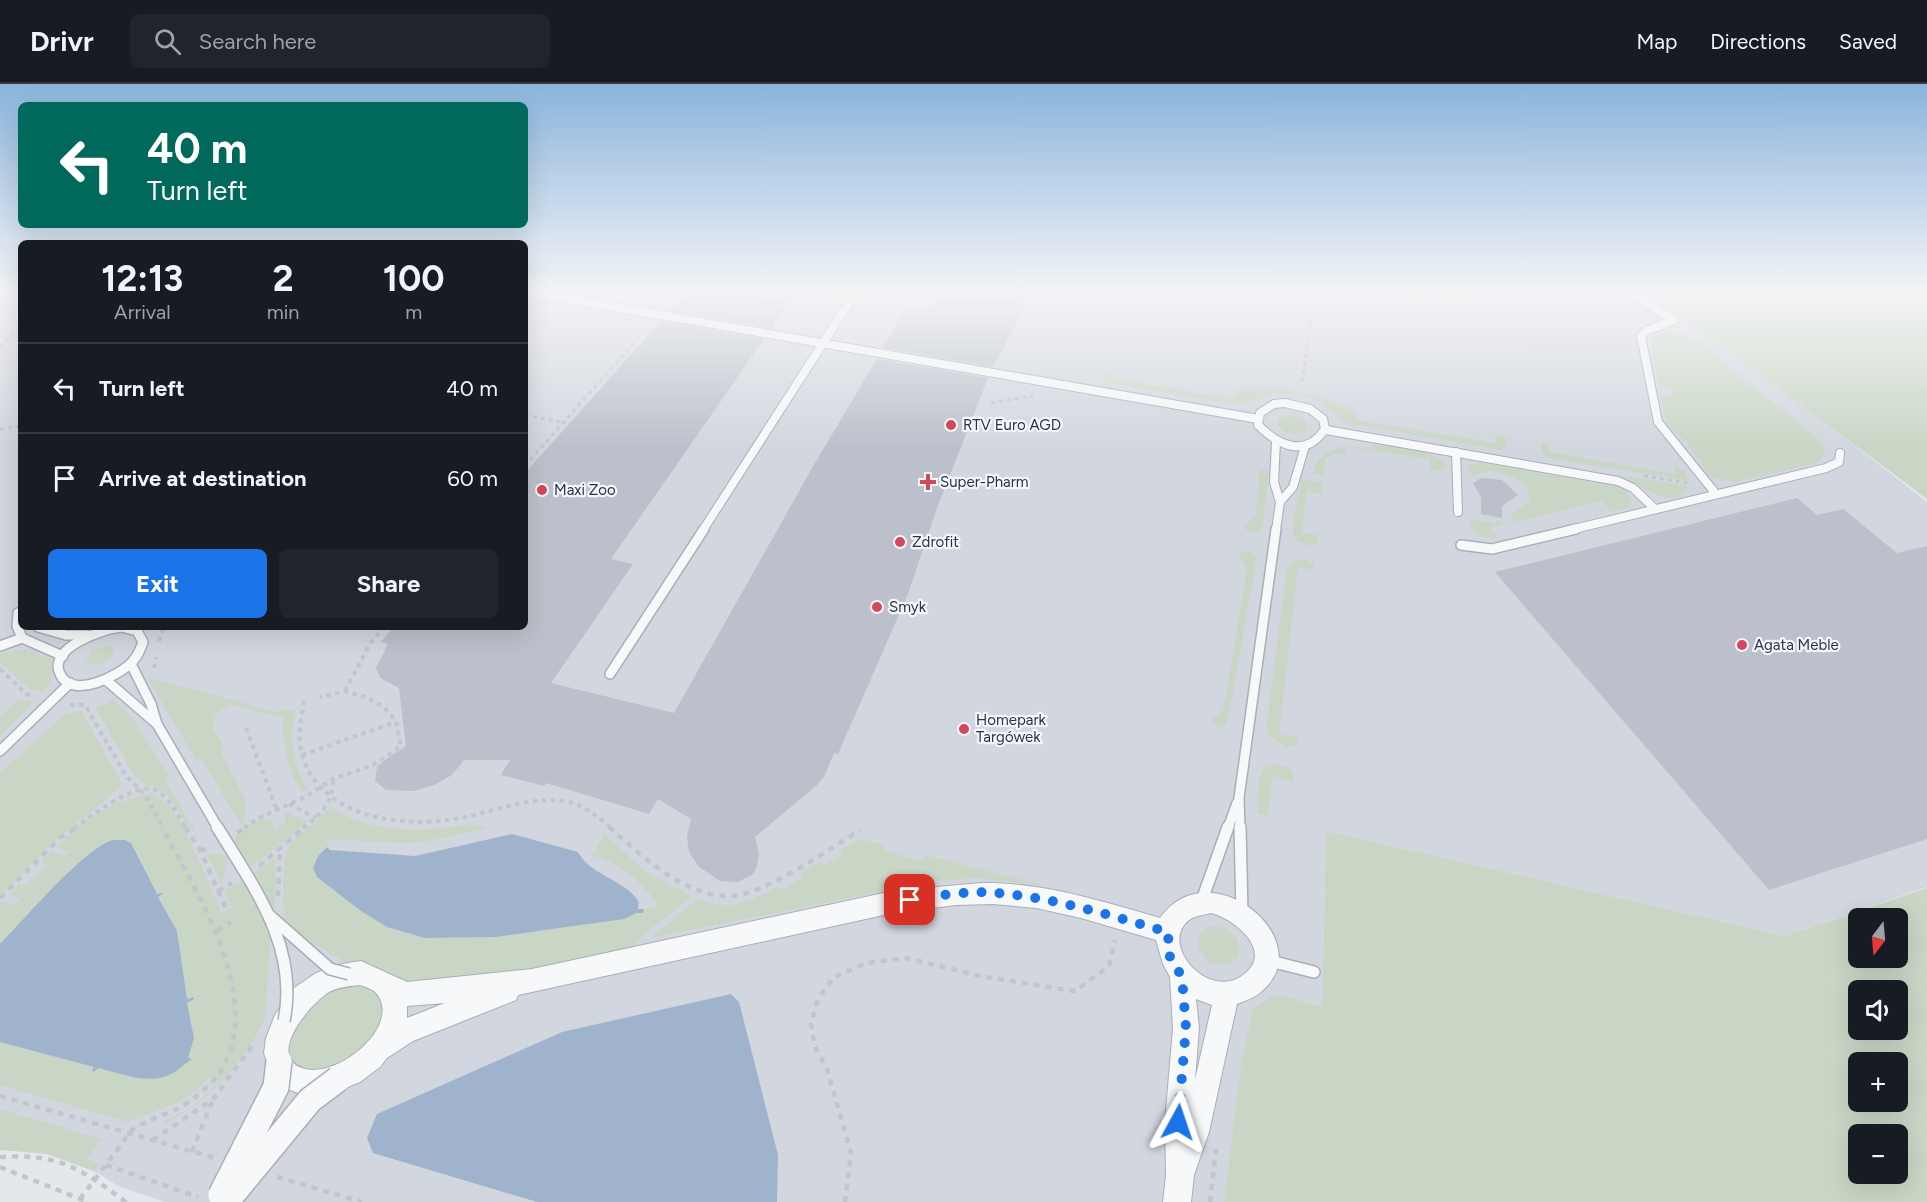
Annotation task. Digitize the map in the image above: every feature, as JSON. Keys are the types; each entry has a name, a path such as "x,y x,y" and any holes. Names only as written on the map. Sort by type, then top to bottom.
{"street":[{"path":"207,1200 276,1087 279,1061 277,1049 284,1021 292,1008 312,989 336,977 349,974 372,976 389,988 407,994 532,981 893,902 944,895 996,893 1053,901 1168,932"},
{"path":"1178,1189 1178,1122 1186,1028 1182,977 1169,955 1168,932 1177,915 1188,907 1201,903 1222,903 1242,913 1254,924 1262,937 1266,960 1262,973 1242,991 1227,994 1203,990 1182,977"},
{"path":"226,1202 310,1100 338,1079 362,1066 404,1032 532,981"},
{"path":"375,1054 386,1040 393,1022 395,1005 389,988"},
{"path":"1178,1189 1196,1132 1227,994"},
{"path":"279,1061 285,1071 295,1079 307,1083 322,1083 338,1079"}],"lane":[{"path":"610,674 823,344"},
{"path":"831,344 1258,419"},
{"path":"1643,344 1658,422 1684,451 1703,480 1716,494"},
{"path":"1274,404 1299,405 1317,413 1326,423 1326,430 1322,438 1305,446 1290,446 1276,442 1262,431 1258,425 1258,419 1264,409 1274,404"},
{"path":"1326,430 1618,481 1633,488 1654,508"},
{"path":"1242,913 1239,798 1280,502 1274,483 1276,442"},
{"path":"1280,502 1293,487 1305,446"},
{"path":"1456,452 1458,512"},
{"path":"1461,545 1492,549 1835,465 1840,459 1840,453"},
{"path":"18,613 18,629"},
{"path":"18,630 22,638 63,656"},
{"path":"48,630 66,635 89,635"},
{"path":"101,630 78,641 63,656 59,673 70,683 86,684 106,680 131,664 141,651 142,642 135,630"},
{"path":"0,646 22,638"},
{"path":"131,664 151,704 157,724 270,915 288,976 290,994 284,1021"},
{"path":"106,680 157,724"},
{"path":"0,751 70,683"},
{"path":"1201,903 1239,798"},
{"path":"270,915 320,962 330,969 349,974"},
{"path":"1266,960 1314,972"}],"path":[{"path":"528,463 633,344"},
{"path":"1302,381 1307,344"},
{"path":"991,403 1043,394"},
{"path":"528,416 565,423"},
{"path":"0,429 18,426"},
{"path":"345,691 371,642 382,630"},
{"path":"0,669 26,694 36,696"},
{"path":"231,839 243,827 320,788 333,779 373,765 401,746 396,722 384,707 365,697 345,691 320,697"},
{"path":"304,701 300,736 302,755 308,770 320,788 358,812 410,821 448,820 540,800 566,801 590,812 647,860 681,880 707,892 732,896 757,889 860,830"},
{"path":"70,705 85,705 126,776 145,795 217,930 236,1009 232,1048 221,1071 202,1092 180,1108 143,1122 129,1133 108,1166 80,1198"},
{"path":"302,755 396,722"},
{"path":"246,728 277,810"},
{"path":"254,869 280,850 289,839 316,818 332,797 333,779"},
{"path":"0,898 60,838 98,810 139,789 152,789 162,795 200,850 228,912"},
{"path":"290,804 316,818"},
{"path":"200,850 216,849"},
{"path":"278,905 280,850"},
{"path":"217,930 231,922"},
{"path":"845,1202 851,1153 827,1069 815,1047 811,1024 818,999 834,977 867,963 906,958 980,976 1075,991 1109,966 1116,937"},
{"path":"192,1152 213,1099 259,1038"},
{"path":"0,1096 226,1162"},
{"path":"153,1140 213,1099"},
{"path":"0,1157 44,1158 86,1172 126,1202"},
{"path":"108,1166 207,1200"},
{"path":"0,1167 87,1202"},
{"path":"272,1175 362,1202"}],"shaded area":[{"name":"Homepark Targówek","path":"0,344 18,344 18,630 528,630 528,344 1721,344 1753,366 1927,502 1927,887 1866,908 1848,908 1848,914 1785,936 1326,831 1322,1008 1266,1202 165,1202 118,1186 96,1172 83,1158 0,1143"}],"green space":[{"path":"1651,344 1700,344 1815,436 1825,451 1822,459 1816,463 1736,482 1715,478 1709,474 1687,443 1667,424 1661,395 1673,396 1671,388 1659,386"},
{"path":"1720,344 1927,344 1927,499"},
{"path":"1107,371 1114,371 1112,378 1234,399 1237,390 1295,390 1294,394 1273,393 1247,403 1232,404 1109,383 1104,378"},
{"path":"1307,393 1356,411 1355,420 1495,443 1496,434 1505,437 1507,447 1501,450 1352,424 1306,396"},
{"path":"1292,415 1307,422 1307,430 1292,434 1278,426 1278,419"},
{"path":"1373,444 1415,450 1436,457 1447,467 1439,471 1430,470 1430,460 1350,447 1372,449"},
{"path":"1541,444 1549,445 1549,452 1675,474 1674,464 1684,470 1690,481 1548,458 1542,453"},
{"path":"1347,447 1346,455 1336,454 1326,458 1323,475 1313,473 1318,460 1338,448"},
{"path":"1482,463 1618,487 1628,493 1632,504 1628,508 1612,511 1602,501 1513,522 1512,512 1530,503 1528,488 1502,473 1488,472 1473,476 1467,468 1471,464"},
{"path":"1260,470 1269,471 1262,530 1252,534 1244,528 1244,525 1256,515"},
{"path":"1619,475 1688,486 1682,494 1674,498 1665,497"},
{"path":"1302,479 1322,483 1322,494 1306,492 1302,532 1317,535 1317,543 1311,546 1297,541 1292,531"},
{"path":"1471,519 1496,524 1496,521 1508,523 1490,528 1498,538 1489,538 1474,532 1469,525"},
{"path":"1241,551 1251,552 1256,556 1254,574 1227,723 1226,726 1220,728 1211,723 1212,718 1221,713 1224,707 1247,569 1239,558"},
{"path":"1304,559 1313,564 1315,570 1298,567 1279,734 1299,738 1297,744 1286,747 1269,736 1266,728 1287,569 1294,561"},
{"path":"107,645 113,646 115,650 107,660 99,664 86,661 91,651"},
{"path":"26,649 51,659 52,676 44,691 30,690 0,662 0,653"},
{"path":"147,677 277,712 295,709 292,730 293,750 298,770 309,789 302,792 289,766 283,718 231,705 227,707 216,716 212,727 224,747 221,752 245,800 245,821 241,825 201,758 196,760"},
{"path":"113,698 131,716 169,775 164,778 203,846 167,795 155,787 145,785 133,774 95,707 102,706"},
{"path":"20,699 33,702 0,737 0,717"},
{"path":"81,710 122,784 58,838 0,895 0,773 65,714"},
{"path":"1276,764 1291,769 1294,777 1292,781 1272,776 1268,816 1257,813 1259,779 1263,769"},
{"path":"151,792 163,800 184,829 222,913 232,908 224,891 242,881 271,930 265,1017 262,1026 232,1070 208,1095 195,1106 164,1124 165,1121 194,1106 219,1081 210,1077 179,1102 128,1122 0,1085 0,1042 151,1080 180,1068 191,1059 188,1058 194,1038 187,1003 194,997 187,1000 177,931 158,896 164,893 157,895 131,843 113,840 93,849 0,944 0,903 2,901 15,906 21,899 9,894 19,884 25,886 47,865 41,862 52,851 65,856 69,852 56,847 83,823 114,805"},
{"path":"330,807 366,824 393,829 421,830 468,825 489,828 422,842 327,839 327,847 323,849 361,911 387,927 425,938 496,937 624,919 636,913 643,913 644,909 657,906 646,890 620,867 610,861 592,856 605,834 642,869 692,897 643,935 621,959 597,968 425,983 394,980 403,1017 308,1093 273,1028 351,966 284,925 284,868 288,848 292,842"},
{"path":"283,813 289,813 308,822 247,870 232,843 239,834 260,820 271,820 275,829 286,823"},
{"path":"1326,831 1785,936 1848,915 1848,968 1908,968 1908,908 1868,908 1927,888 1927,1202 1224,1202 1241,1065 1253,1009 1276,994 1322,1007"},
{"path":"861,839 886,845 884,851 922,861 925,855 1046,886 977,878 928,882 650,938 698,899 731,905 749,901 778,886 782,890 803,878 800,873 820,862 823,866 844,854 841,849"},
{"path":"207,854 223,854 228,857 222,886"},
{"path":"276,858 275,911 251,875"},
{"path":"1214,926 1225,929 1237,939 1238,956 1229,965 1210,963 1201,953 1199,937 1202,932"},
{"path":"0,1109 101,1139 86,1159 101,1165 96,1172 47,1154 0,1150"}],"water":[{"path":"512,834 578,852 591,867 633,894 639,902 638,909 644,909 643,913 636,913 624,919 496,937 425,938 387,927 361,911 317,877 313,868 318,856 327,847 330,850 415,856"},
{"path":"113,840 125,840 131,843 157,894 164,893 158,897 177,931 187,999 194,997 187,1003 194,1038 188,1058 192,1059 161,1078 134,1077 98,1068 94,1072 92,1071 94,1067 0,1042 0,944 71,870 101,846"},
{"path":"731,994 739,1002 778,1155 777,1202 537,1202 373,1153 367,1138 377,1114 562,1032"}],"building":[{"path":"640,344 760,344 611,559 633,564 551,683 674,713 815,463 877,359 988,378 937,508 908,594 838,754 834,753 824,777 816,786 755,837 759,853 757,866 753,874 738,882 720,881 699,867 689,852 687,837 691,819 658,799 649,814 546,783 544,786 501,775 510,760 464,760 452,775 434,785 414,791 386,790 375,781 377,767 406,746 399,688 380,678 376,668 388,644 381,642 391,630 528,630 528,470"},
{"path":"885,344 1005,344 993,367 883,348"},
{"path":"1482,478 1502,480 1518,495 1502,506 1502,518 1481,514 1481,497 1473,483"},
{"name":"Agata Meble","path":"1797,498 1817,515 1843,509 1897,553 1927,546 1927,839 1769,890 1495,572"}],"place":[{"name":"RTV Euro AGD","path":"951,425"},
{"name":"Super-Pharm","path":"928,482"},
{"name":"Maxi Zoo","path":"542,490"},
{"name":"Zdrofit","path":"900,542"},
{"name":"Smyk","path":"877,607"},
{"name":"Agata Meble","path":"1742,645"},
{"name":"Homepark Targówek","path":"964,729"}],"route":[{"path":"910,900 944,895 996,893 1053,901 1168,932 1169,955 1182,977 1186,1028 1178,1122"}]}
